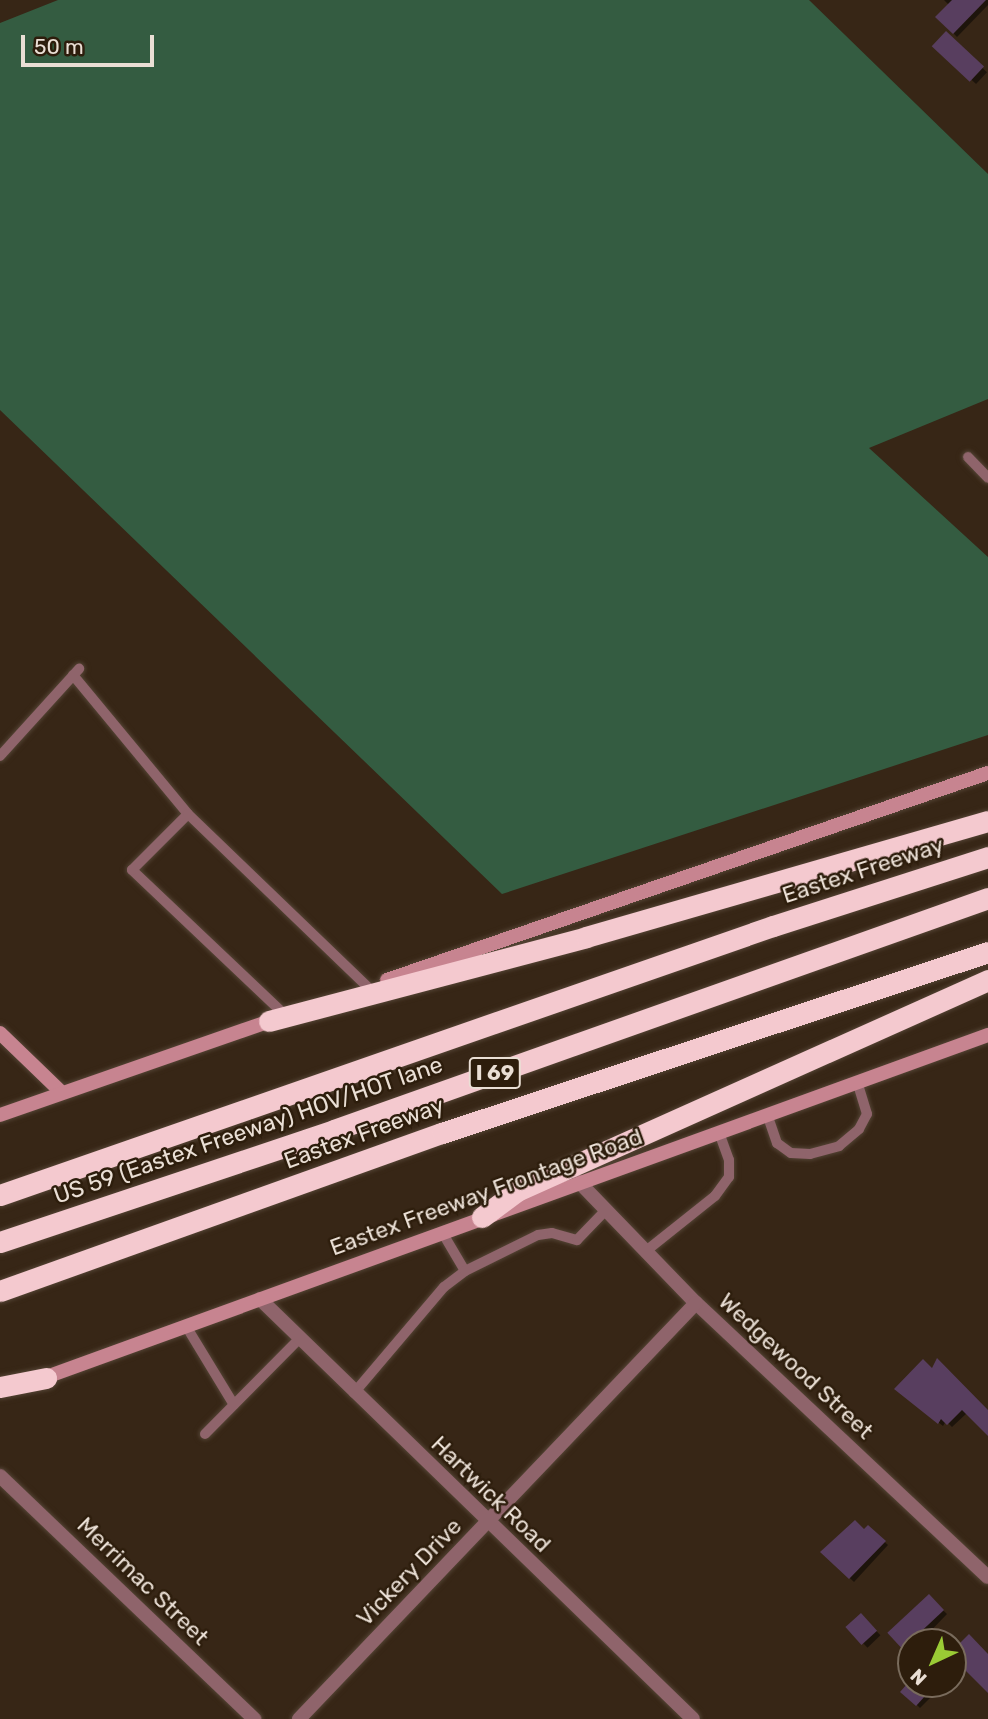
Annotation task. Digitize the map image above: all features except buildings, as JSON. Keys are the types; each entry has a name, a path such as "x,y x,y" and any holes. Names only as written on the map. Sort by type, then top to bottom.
{"highway":[{"path":"277,1018 586,937 988,821"},
{"name":"Eastex Freeway","path":"0,1195 773,926 988,857"},
{"name":"US 59 (Eastex Freeway) HOV/HOT lane","path":"0,1242 347,1125 988,898"},
{"name":"Eastex Freeway","path":"0,1291 442,1133 988,952"},
{"path":"482,1217 517,1191 988,980"},
{"path":"0,1389 46,1378"}],"main road":[{"path":"0,1115 988,773"},
{"path":"0,1033 61,1093"},
{"name":"Eastex Freeway Frontage Road","path":"46,1378 482,1217 988,1035"}],"street":[{"name":"Wedgewood Street","path":"579,1182 696,1303 988,1577"},
{"name":"Hartwick Road","path":"260,1299 488,1524 693,1719"},
{"name":"Vickery Drive","path":"299,1719 488,1524 696,1303"},
{"name":"Merrimac Street","path":"0,1476 254,1719"}],"lane":[{"path":"968,457 988,478"},
{"path":"0,756 76,672 188,814 368,987"},
{"path":"188,814 132,870 277,1018"},
{"path":"767,1114 777,1143 791,1153 810,1154 839,1146 859,1129 867,1114 857,1082"},
{"path":"646,1251 715,1196 729,1177 729,1160 719,1132"},
{"path":"354,1393 444,1287 465,1271 538,1235 552,1233 577,1240 606,1210"},
{"path":"442,1232 465,1271"},
{"path":"186,1326 234,1405"},
{"path":"205,1434 299,1339"}],"green space":[{"path":"58,0 809,0 988,174 988,399 869,448 988,557 988,735 502,894 0,410 0,23"}]}
